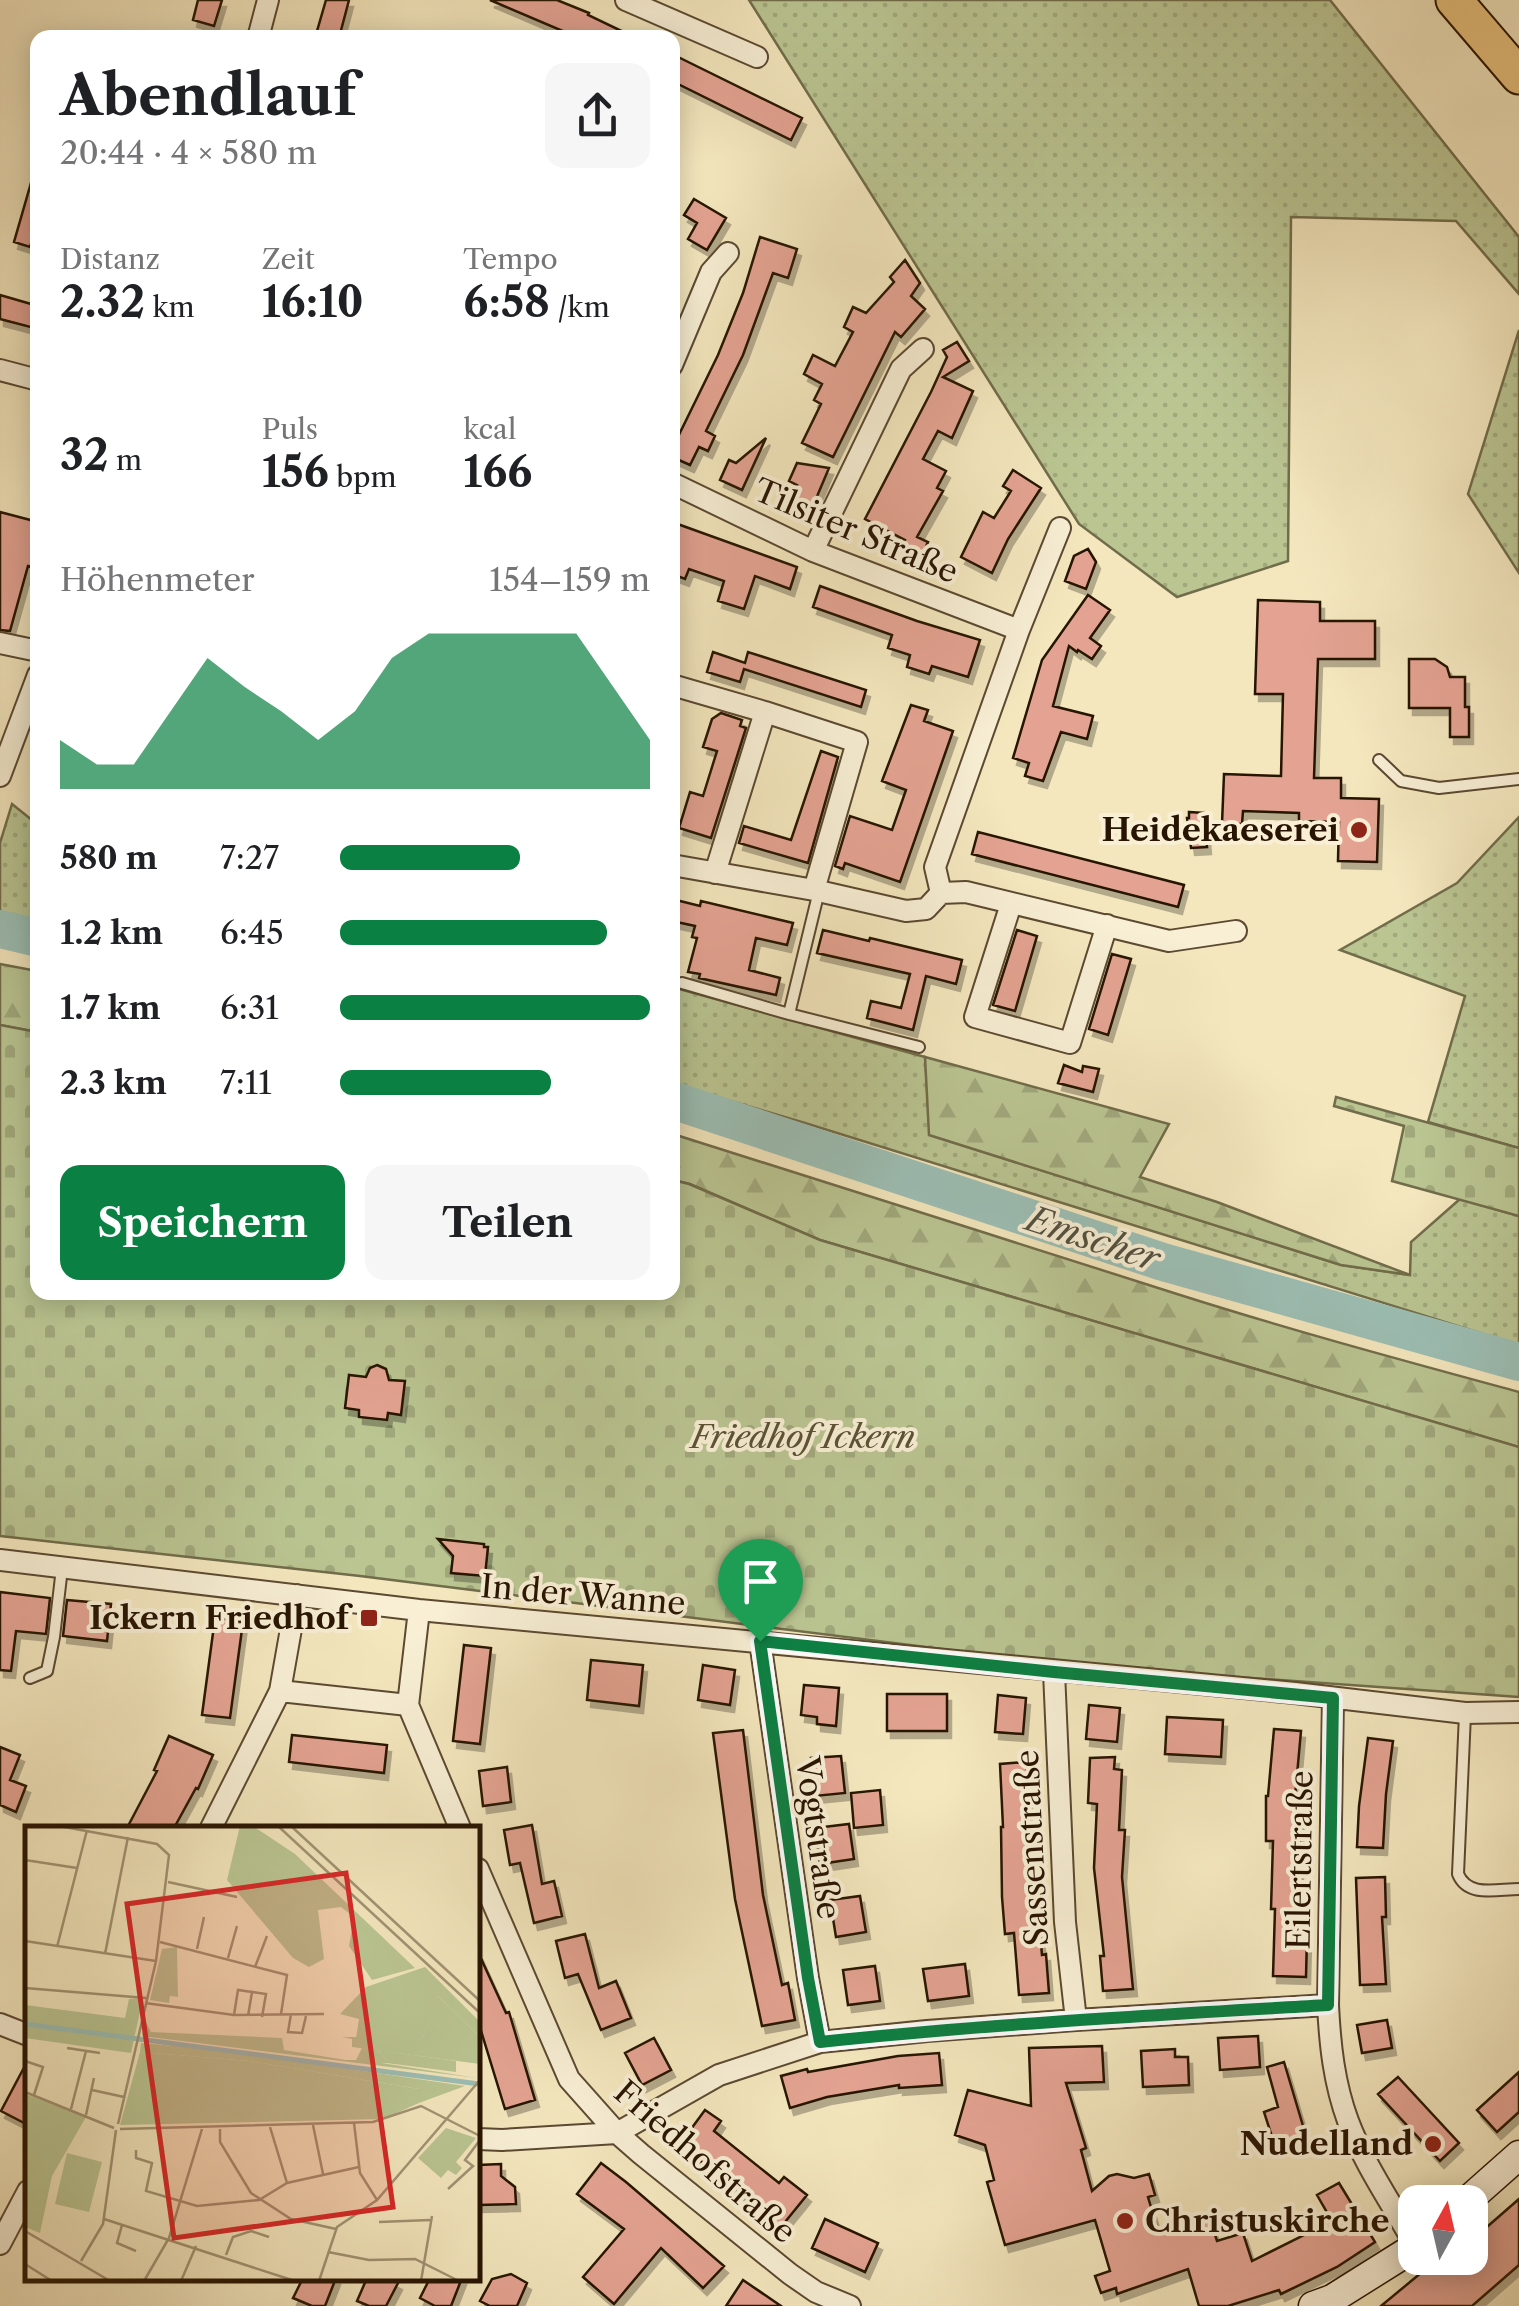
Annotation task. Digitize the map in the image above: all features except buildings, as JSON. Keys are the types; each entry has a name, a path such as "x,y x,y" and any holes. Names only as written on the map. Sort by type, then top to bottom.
{"highway":[{"path":"1454,0 1519,76"}],"main road":[{"path":"1485,2185 1519,2155"},
{"path":"1314,2306 1332,2300 1398,2257"}],"street":[{"path":"260,30 268,0"},
{"path":"626,0 757,57"},
{"path":"680,345 710,272 728,252"},
{"path":"813,551 901,369 923,349"},
{"path":"0,370 30,378"},
{"name":"Tilsiter Straße","path":"680,487 813,551 1019,630"},
{"path":"940,893 935,867 1019,630 1060,528"},
{"path":"0,643 30,649"},
{"path":"680,687 857,742 816,891"},
{"path":"0,776 30,700"},
{"path":"715,873 765,712"},
{"path":"680,866 906,911 926,909 940,893 966,892 1168,940 1236,931"},
{"path":"1011,904 975,1017 1070,1043 1107,925"},
{"name":"In der Wanne","path":"0,1560 418,1610 1465,1713 1519,1712"},
{"path":"212,1826 280,1691 297,1596"},
{"path":"418,1610 408,1704 459,1826"},
{"name":"Vogtstraße","path":"760,1641 820,2042"},
{"name":"Sassenstraße","path":"1054,1672 1065,1922 1076,2020"},
{"path":"280,1691 408,1704"},
{"name":"Eilertstraße","path":"1333,1698 1330,2045 1348,2121 1398,2216"},
{"name":"Friedhofstraße","path":"480,1874 569,2079 617,2133 790,2274 816,2292 850,2306"},
{"path":"480,2139 617,2133 719,2075 820,2042 1076,2020 1328,2005"},
{"path":"0,2024 25,2034"},
{"path":"0,2244 25,2197"}],"lane":[{"path":"1380,760 1401,781 1439,788 1519,779"},
{"path":"790,1014 816,891"},
{"path":"682,983 919,1047"},
{"path":"30,1678 47,1670 62,1567"},
{"path":"1465,1713 1458,1874 1462,1884 1472,1890 1519,1889"}],"green space":[{"path":"749,0 1330,0 1519,237 1519,294 1456,221 1291,217 1288,561 1177,597 1079,524"},
{"path":"1519,330 1519,573 1468,494"},
{"path":"12,804 30,818 30,921 0,914 0,843"},
{"path":"1519,817 1519,1148 1428,1122 1465,996 1340,950 1457,883"},
{"path":"0,964 30,970 30,1031 0,1025"},
{"path":"680,989 925,1057 930,1135 1341,1265 1410,1275 1411,1242 1460,1199 1519,1216 1519,1345 680,1086"},
{"name":"Friedhof Ickern","path":"0,1025 30,1031 30,1300 680,1300 680,1182 689,1184 820,1240 1519,1447 1519,1697 1069,1665 360,1576 0,1536"},
{"path":"925,1057 1169,1124 1140,1177 1410,1275 1341,1265 929,1135"},
{"path":"1336,1097 1519,1148 1519,1216 1392,1181 1404,1126 1334,1106"},
{"path":"680,1136 1219,1307 1519,1392 1519,1447 820,1240 680,1182"}],"waterway":[{"name":"Emscher","path":"0,929 30,936"},
{"name":"Emscher","path":"680,1103 1163,1262 1519,1362"}],"place":[{"name":"Heidekaeserei","path":"1359,830"},
{"name":"Ickern Friedhof","path":"369,1618"},
{"name":"Nudelland","path":"1433,2144"},
{"name":"Christuskirche","path":"1125,2221"}],"route":[{"path":"760,1641 1333,1698 1328,2005 1076,2020 820,2042 760,1641"}]}
